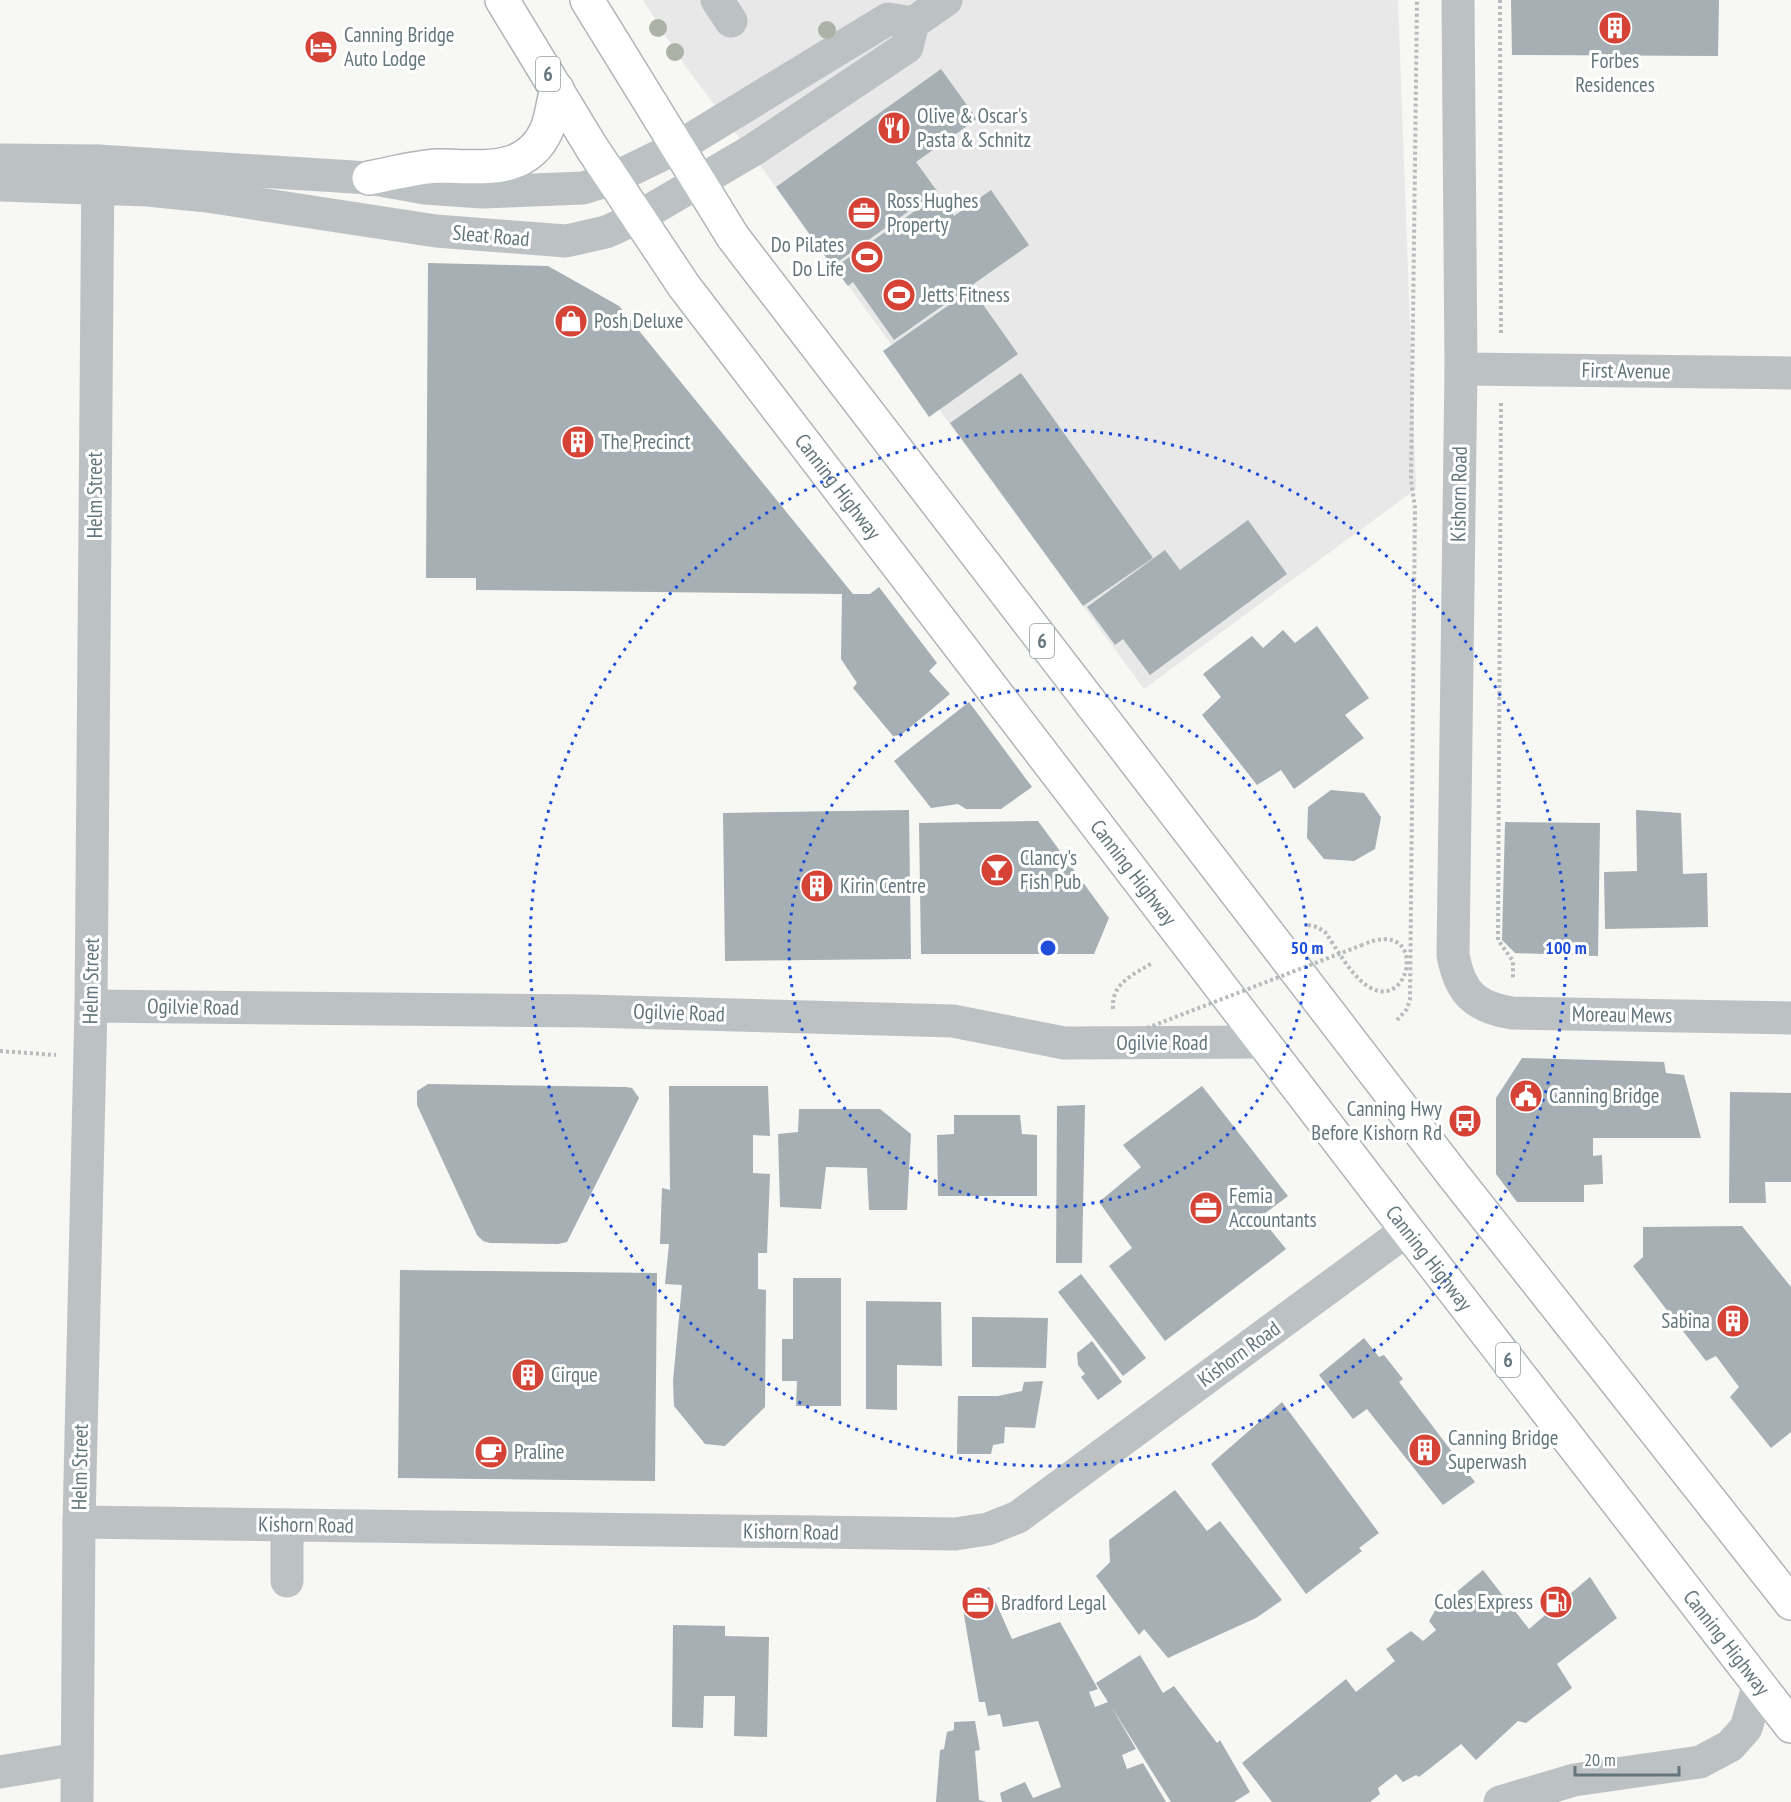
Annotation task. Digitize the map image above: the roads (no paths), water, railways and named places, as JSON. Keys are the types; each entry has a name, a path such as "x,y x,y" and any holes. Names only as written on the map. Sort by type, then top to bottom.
{"highway":[{"name":"Canning Highway","path":"502,0 612,179 684,286 1407,1230 1791,1726"},
{"name":"6","path":"587,0 733,237 1454,1176 1791,1603"},
{"path":"369,178 434,166 485,167 522,160 538,145 547,128 557,88"}],"street":[{"path":"913,22 945,0"},
{"name":"Kishorn Road","path":"1458,0 1461,369 1453,955 1456,972 1463,987"},
{"name":"Sleat Road","path":"0,160 98,175 207,196 436,231 566,241 606,232 637,218 753,150 907,47 913,22 888,19 678,147 612,179 583,188 557,191 483,192 425,188 369,178 98,175 0,185"},
{"name":"Helm Street","path":"77,1802 79,1522 91,1006 98,175"},
{"name":"First Avenue","path":"1461,369 1791,373"},
{"name":"Moreau Mews","path":"1463,987 1474,1000 1489,1010 1512,1013 1791,1018"},
{"name":"Ogilvie Road","path":"91,1006 588,1011 941,1021 969,1022 1064,1042 1264,1042"},
{"name":"Kishorn Road","path":"79,1522 955,1534 988,1529 1018,1517 1407,1230"},
{"path":"287,1525 287,1581"},
{"path":"1500,1802 1574,1780 1700,1762 1709,1758 1730,1746 1746,1728 1759,1684"},
{"path":"0,1772 77,1760"}],"place":[{"name":"Forbes Residences","path":"1615,28"},
{"name":"Canning Bridge Auto Lodge","path":"321,47"},
{"name":"Olive & Oscar's Pasta & Schnitz","path":"894,128"},
{"name":"Ross Hughes Property","path":"864,213"},
{"name":"Do Pilates Do Life","path":"867,257"},
{"name":"Jetts Fitness","path":"899,295"},
{"name":"Posh Deluxe","path":"571,321"},
{"name":"The Precinct","path":"578,442"},
{"name":"Clancy's Fish Pub","path":"997,870"},
{"name":"Kirin Centre","path":"817,886"},
{"name":"Canning Bridge","path":"1526,1096"},
{"name":"Canning Hwy Before Kishorn Rd","path":"1465,1121"},
{"name":"Femia Accountants","path":"1206,1208"},
{"name":"Sabina","path":"1733,1321"},
{"name":"Cirque","path":"528,1375"},
{"name":"Canning Bridge Superwash","path":"1425,1450"},
{"name":"Praline","path":"491,1452"},
{"name":"Coles Express","path":"1556,1602"},
{"name":"Bradford Legal","path":"978,1603"}]}
